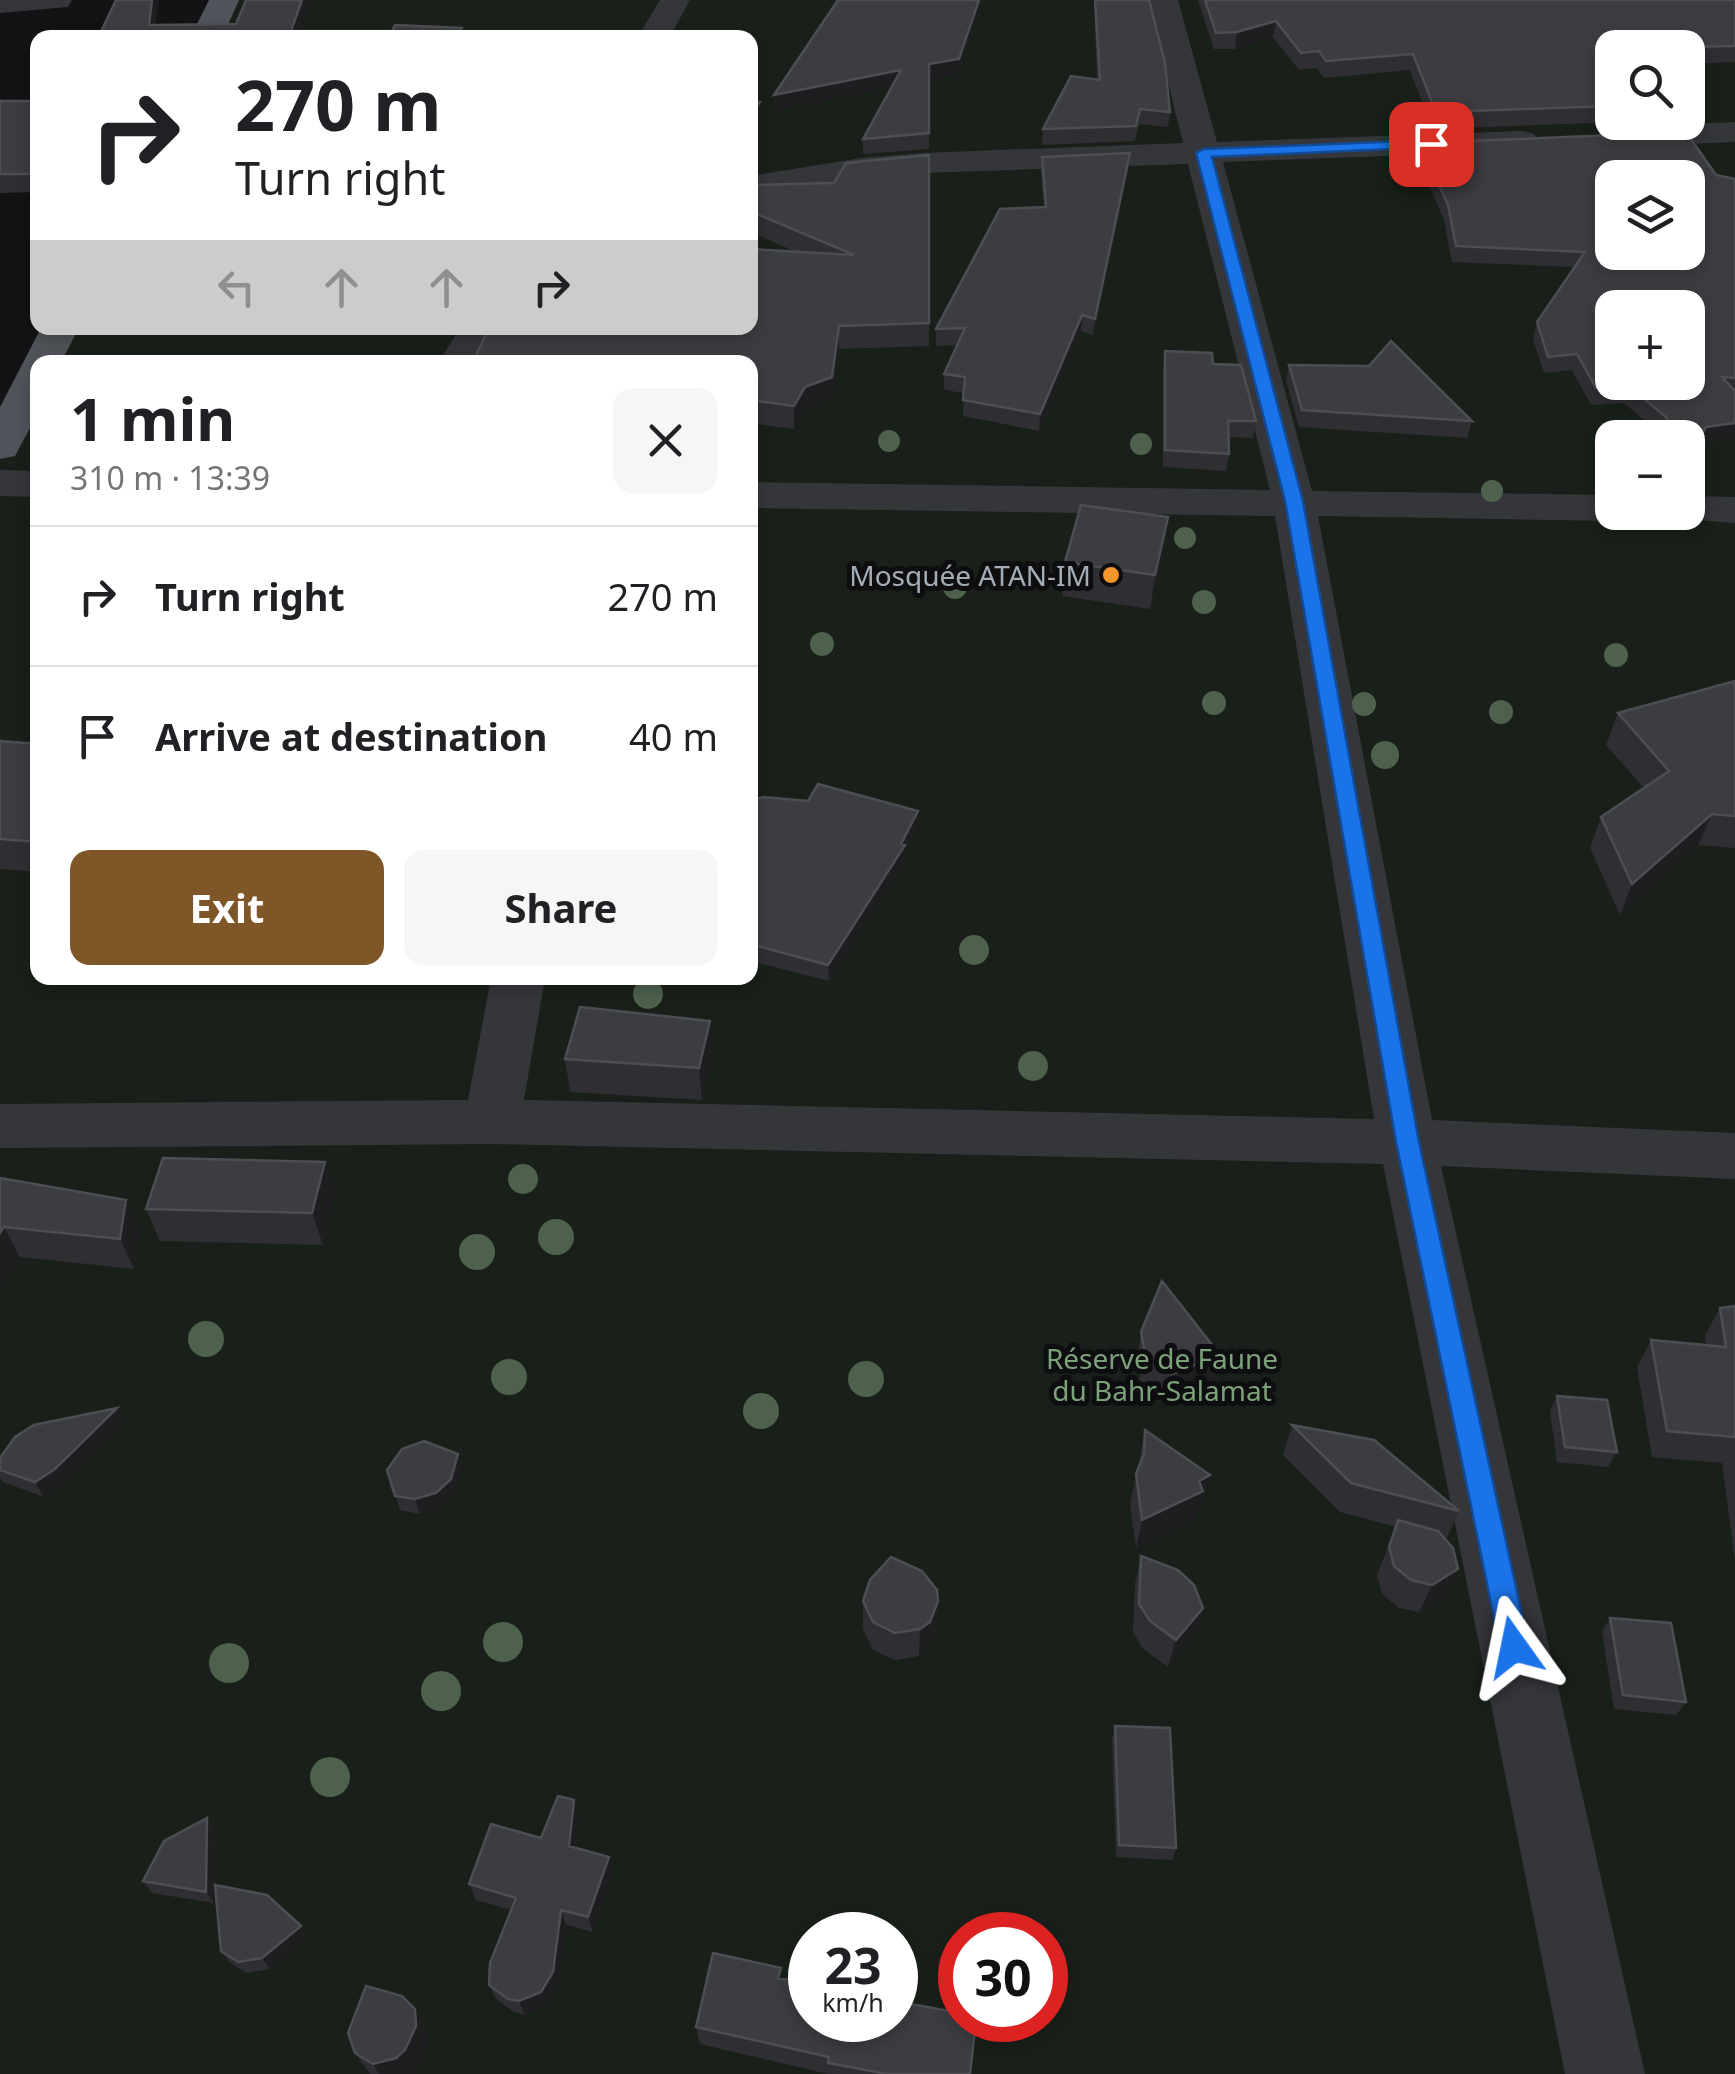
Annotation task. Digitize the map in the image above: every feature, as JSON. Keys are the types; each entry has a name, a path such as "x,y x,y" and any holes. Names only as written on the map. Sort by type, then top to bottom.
{"main road":[{"path":"210,30 224,0"},
{"path":"0,447 30,388"}],"street":[{"path":"0,4 57,0"},
{"path":"658,30 675,0"},
{"path":"1163,0 1294,501 1408,1142 1605,2074"},
{"path":"758,186 862,168 922,163 1735,132"},
{"path":"0,483 30,484"},
{"path":"758,495 1595,508"},
{"path":"1705,509 1735,510"},
{"path":"492,1122 517,985"},
{"path":"0,1126 492,1122 1408,1142 1735,1156"}],"green space":[{"name":"Réserve de Faune du Bahr-Salamat","path":"224,0 1735,0 1735,2074 0,2074 0,447 30,386 30,985 758,985 758,355 46,355 56,335 758,335 758,30 209,30"}],"building":[{"path":"116,0 152,0 149,25 236,24 246,0 302,0 291,30 102,30"},
{"path":"838,0 979,0 959,59 929,64 929,133 863,139 901,70 774,95"},
{"path":"1095,0 1149,0 1165,63 1170,112 1140,109 1136,126 1043,129 1071,76 1100,80"},
{"path":"1205,0 1735,0 1735,46 1705,46 1705,30 1595,30 1595,107 1436,112 1413,54 1326,61 1319,51 1301,53 1276,21 1237,32 1216,33"},
{"path":"395,25 461,30 392,30"},
{"path":"0,101 30,101 30,174 0,174"},
{"path":"1595,136 1595,140 1692,140 1716,175 1735,179 1735,378 1722,377 1735,391 1735,423 1705,429 1705,420 1667,420 1646,400 1705,400 1705,290 1595,290 1595,386 1577,354 1548,357 1537,322 1585,252 1456,246 1448,205 1429,163 1454,162 1446,142"},
{"path":"1130,153 1095,319 1082,315 1040,414 963,400 965,377 944,374 965,328 936,329 1000,209 1046,207 1042,157"},
{"path":"929,155 929,323 839,326 832,377 805,387 794,406 758,401 758,355 476,355 486,335 758,335 758,249 854,255 758,214 758,185 834,183 846,163"},
{"path":"1391,341 1472,421 1302,410 1289,365 1369,366"},
{"path":"1165,351 1212,353 1213,364 1241,365 1256,421 1228,421 1229,454 1165,450"},
{"path":"1081,505 1168,517 1155,575 1065,562"},
{"path":"1735,681 1735,816 1712,814 1632,884 1601,817 1669,771 1618,713"},
{"path":"0,741 30,743 30,841 0,839"},
{"path":"818,784 918,811 901,844 905,845 828,965 758,946 758,798 808,801"},
{"path":"580,1007 710,1021 699,1068 565,1059"},
{"path":"163,1158 325,1162 312,1213 146,1209"},
{"path":"0,1178 126,1200 120,1239 4,1227 0,1233"},
{"path":"1162,1281 1220,1355 1172,1374 1145,1354 1141,1332"},
{"path":"1735,1306 1735,1437 1667,1431 1651,1340 1726,1347 1720,1308"},
{"path":"1557,1396 1607,1400 1617,1452 1565,1447"},
{"path":"117,1408 55,1469 35,1482 0,1470 0,1458 15,1437 34,1425"},
{"path":"1292,1425 1374,1440 1459,1511 1351,1483"},
{"path":"1145,1430 1210,1475 1199,1481 1203,1491 1142,1520 1136,1474 1144,1454"},
{"path":"424,1441 458,1454 451,1479 436,1493 415,1499 395,1496 387,1470 402,1449"},
{"path":"1398,1520 1438,1531 1453,1548 1458,1569 1432,1585 1411,1580 1394,1566 1389,1547"},
{"path":"1141,1556 1178,1570 1194,1585 1203,1608 1176,1640 1150,1621 1139,1604"},
{"path":"891,1557 922,1571 937,1590 938,1601 930,1622 920,1629 895,1633 873,1622 863,1601 870,1580"},
{"path":"1610,1618 1671,1623 1686,1702 1623,1695"},
{"path":"1115,1726 1170,1728 1176,1848 1119,1845"},
{"path":"558,1796 574,1800 569,1846 609,1857 588,1917 561,1910 553,1972 541,1992 519,2001 508,1999 489,1985 490,1963 516,1898 469,1884 491,1824 541,1838"},
{"path":"207,1818 206,1892 143,1881 164,1841"},
{"path":"215,1885 267,1895 301,1926 262,1958 238,1962 221,1951"},
{"path":"713,1953 781,1968 778,1978 788,1980 788,2042 918,2042 918,2005 938,2009 938,2042 974,2042 970,2074 887,2074 828,2063 829,2057 696,2027"},
{"path":"366,1986 402,1996 415,2009 416,2026 405,2050 396,2058 373,2064 355,2053 348,2033"}],"place":[{"name":"Mosquée ATAN-IM","path":"1111,575"}],"route":[{"path":"1431,144 1204,153 1294,501 1408,1142 1514,1647"}]}
